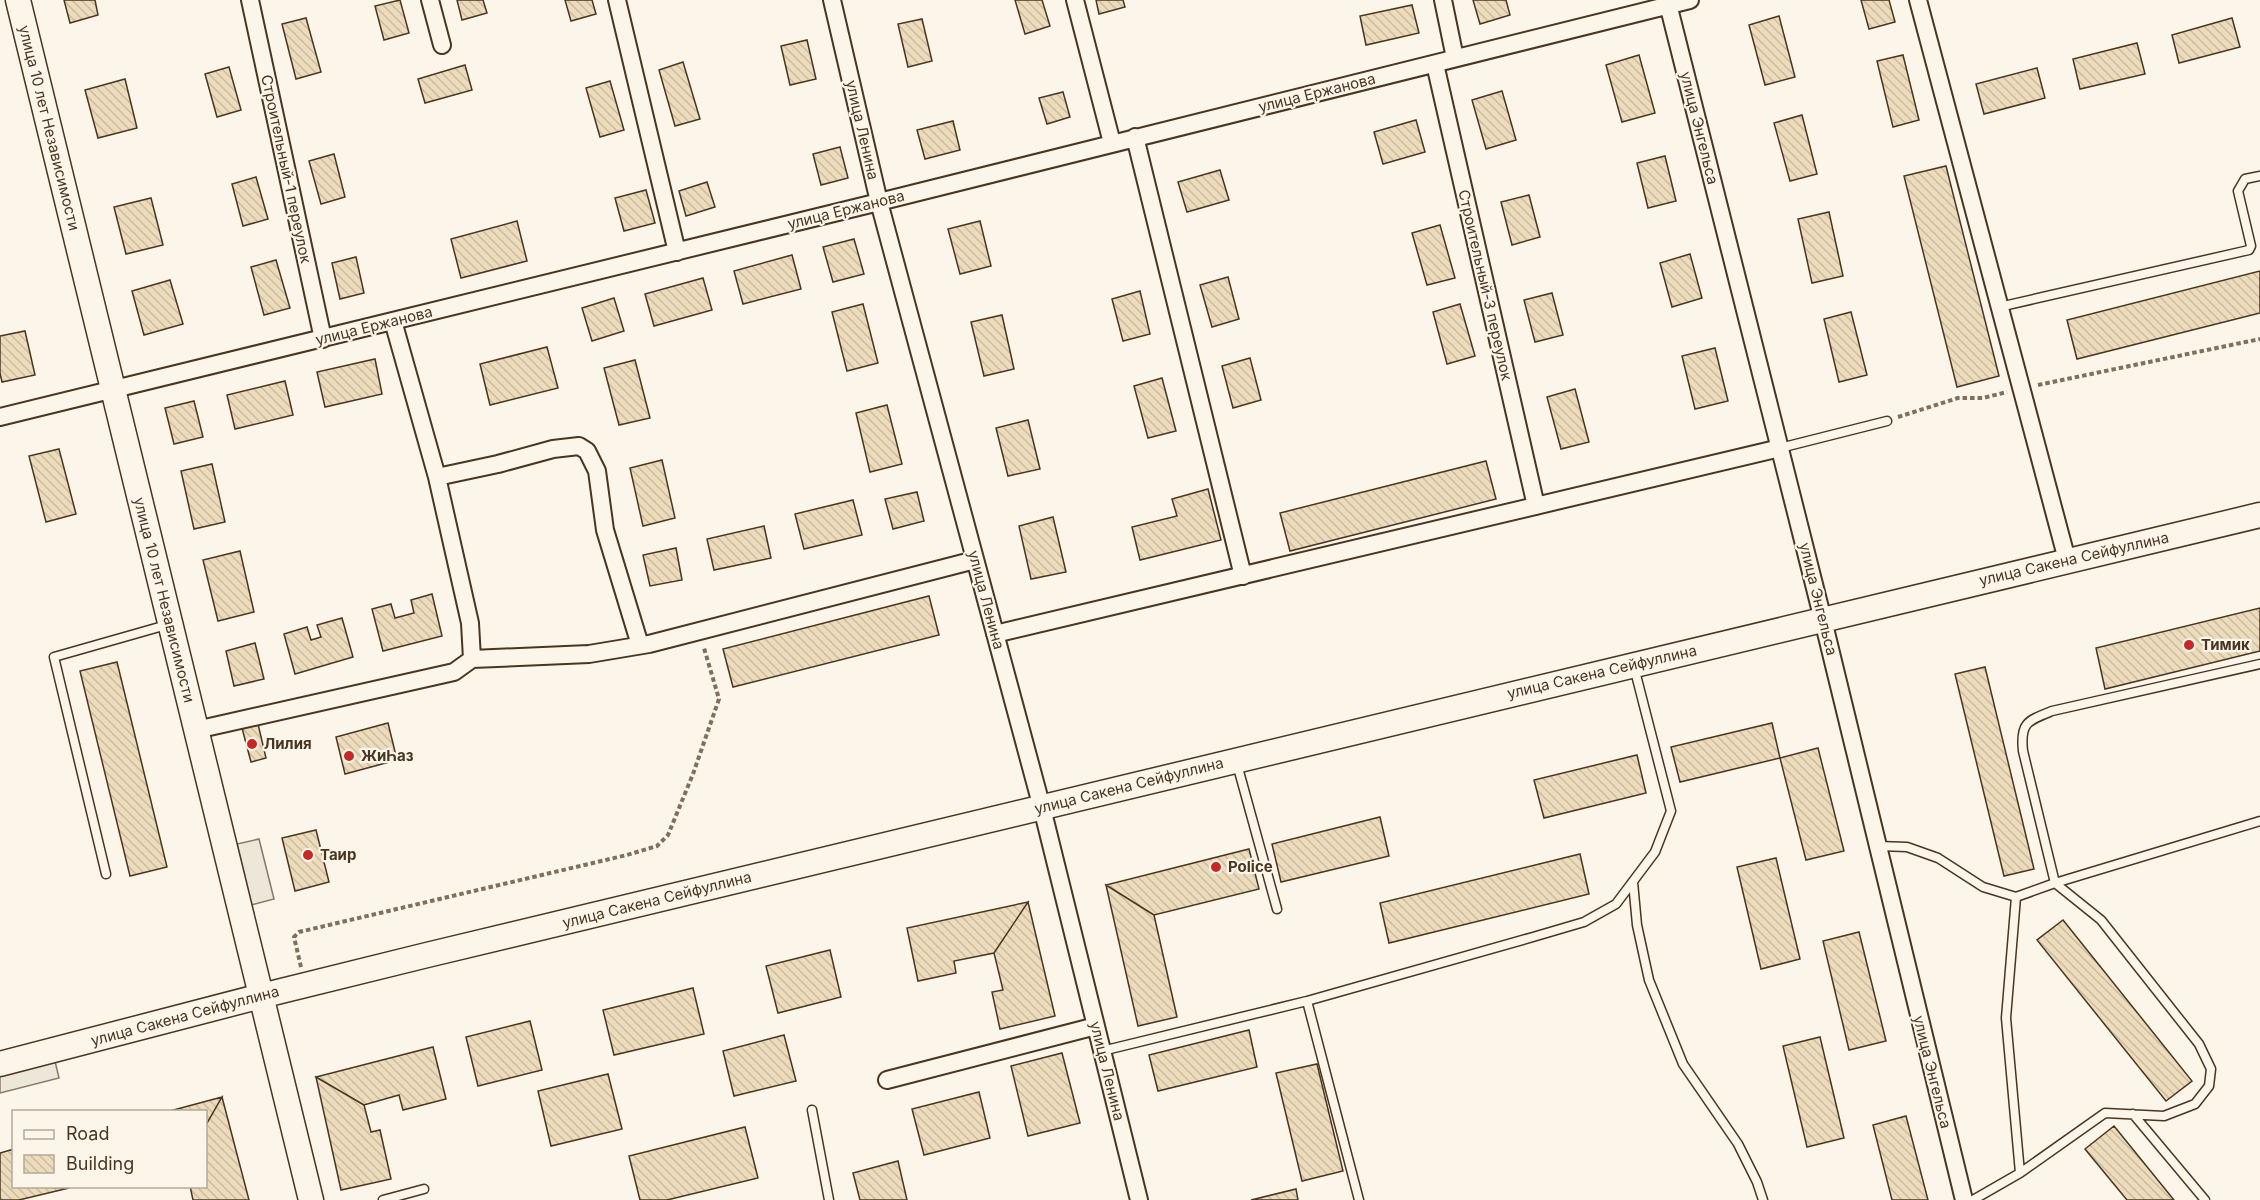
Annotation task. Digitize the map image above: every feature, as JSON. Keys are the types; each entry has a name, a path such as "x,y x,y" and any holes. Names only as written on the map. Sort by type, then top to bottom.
{"street":[{"name":"улица 10 лет Независимости","path":"18,0 311,1200"},
{"name":"Строительный-1 переулок","path":"250,0 323,339"},
{"path":"430,0 442,45"},
{"path":"617,0 677,252"},
{"name":"улица Ленина","path":"832,0 879,202 1042,808 1139,1200"},
{"path":"1075,0 1112,143"},
{"path":"1443,0 1455,58"},
{"name":"улица Ержанова","path":"0,417 1435,64 1667,3 1690,0"},
{"path":"1918,0 2067,560"},
{"name":"улица Энгельса","path":"1667,3 1823,620 1964,1200"},
{"name":"Строительный-3 переулок","path":"1435,64 1536,506"},
{"path":"1135,137 1243,576"},
{"path":"393,321 437,477 470,623 472,659"},
{"path":"437,477 553,449 579,446 587,451 597,471 605,530 640,645"},
{"path":"995,634 1780,448"},
{"name":"улица Сакена Сейфуллина","path":"0,1064 305,985 2260,515"},
{"path":"196,730 454,672 472,659 589,654 640,645 975,560"},
{"path":"887,1080 1096,1026"}],"lane":[{"path":"1999,307 2249,250 2251,246 2238,191 2245,180 2260,176"},
{"path":"1780,448 1887,421"},
{"path":"106,874 54,657 170,624"},
{"path":"1102,1051 1307,1001 1584,922 1616,904 1655,852 1671,811 1633,664"},
{"path":"1973,1200 2020,1173 2105,1113 2164,1116 2194,1104 2209,1086 2211,1070 2199,1044 2101,920 2055,883 2023,751 2021,735 2025,726 2032,719 2052,711 2260,664"},
{"path":"1237,760 1277,909"},
{"path":"1878,846 1907,846 1938,858 1983,887 2016,897 2260,821"},
{"path":"1633,882 1637,925 1649,980 1683,1064 1738,1144 1757,1182 1763,1200"},
{"path":"2016,897 2006,1018 2020,1173"},
{"path":"1307,1001 1359,1200"},
{"path":"812,1110 829,1200"},
{"path":"2133,1114 2205,1200"},
{"path":"383,1200 424,1189"}],"path":[{"path":"1887,421 1958,398 1983,398 2260,339"},
{"path":"305,985 294,937 299,932 657,846 668,835 693,774 718,699 699,630"}],"shaded area":[{"path":"259,839 274,899 251,905 237,844"},
{"path":"54,1057 59,1078 0,1093 0,1071"}],"building":[{"path":"64,0 95,0 98,15 70,23"},
{"path":"400,0 409,33 384,40 375,6"},
{"path":"457,0 483,0 487,13 462,20"},
{"path":"565,0 592,0 596,14 571,21"},
{"path":"1015,0 1042,0 1050,26 1025,34"},
{"path":"1096,0 1123,0 1125,7 1099,14"},
{"path":"1473,0 1506,0 1510,15 1480,24"},
{"path":"1861,0 1889,0 1895,22 1869,29"},
{"path":"1412,5 1419,33 1366,45 1360,16"},
{"path":"1779,16 1795,77 1765,85 1749,25"},
{"path":"306,18 321,72 296,79 282,24"},
{"path":"2232,18 2240,47 2179,63 2172,35"},
{"path":"922,19 932,61 908,67 898,24"},
{"path":"807,40 816,79 790,85 781,46"},
{"path":"2137,43 2145,74 2080,89 2073,59"},
{"path":"1639,55 1655,113 1622,122 1606,65"},
{"path":"1903,55 1919,120 1893,127 1877,61"},
{"path":"683,62 700,119 675,126 659,70"},
{"path":"465,65 472,90 425,103 418,79"},
{"path":"229,67 241,110 217,117 205,74"},
{"path":"2037,68 2045,98 1984,114 1976,84"},
{"path":"125,79 137,128 98,138 85,90"},
{"path":"610,81 624,130 600,137 586,88"},
{"path":"1502,91 1516,140 1486,149 1472,100"},
{"path":"1063,92 1070,117 1047,124 1039,98"},
{"path":"1802,115 1817,174 1790,181 1774,123"},
{"path":"1416,120 1425,152 1383,164 1374,132"},
{"path":"953,121 960,150 925,159 917,130"},
{"path":"840,147 848,178 821,185 813,154"},
{"path":"334,154 345,197 321,204 309,161"},
{"path":"1665,156 1676,201 1648,208 1637,163"},
{"path":"1946,166 1999,376 1957,387 1904,176"},
{"path":"1220,170 1229,200 1187,212 1178,182"},
{"path":"256,177 268,219 243,226 232,184"},
{"path":"707,182 715,207 686,216 679,191"},
{"path":"646,190 655,223 624,231 615,198"},
{"path":"1529,195 1540,237 1512,245 1501,202"},
{"path":"151,198 163,245 126,254 114,207"},
{"path":"1829,212 1843,276 1812,283 1798,219"},
{"path":"517,221 527,261 461,278 451,239"},
{"path":"980,221 991,266 960,274 948,229"},
{"path":"1440,225 1455,278 1427,285 1412,233"},
{"path":"854,239 864,274 833,282 823,247"},
{"path":"1690,254 1702,298 1672,307 1660,263"},
{"path":"792,255 801,289 743,304 734,271"},
{"path":"356,257 364,293 340,299 332,263"},
{"path":"276,260 290,308 264,315 251,267"},
{"path":"2260,271 2260,313 2077,359 2067,320"},
{"path":"1228,277 1239,319 1212,327 1200,285"},
{"path":"703,278 712,310 654,326 645,294"},
{"path":"170,280 183,324 144,335 132,291"},
{"path":"1140,291 1150,334 1123,341 1112,299"},
{"path":"1552,293 1563,335 1535,342 1524,300"},
{"path":"614,298 624,331 592,341 582,308"},
{"path":"863,304 878,363 847,371 832,312"},
{"path":"1460,304 1475,356 1447,364 1433,312"},
{"path":"1851,312 1867,375 1839,382 1824,319"},
{"path":"1002,315 1014,369 984,376 971,322"},
{"path":"25,331 35,375 2,382 0,336"},
{"path":"547,347 558,388 490,405 480,364"},
{"path":"1715,348 1728,401 1695,409 1682,356"},
{"path":"1250,358 1261,400 1233,408 1222,366"},
{"path":"375,359 382,394 325,407 317,372"},
{"path":"635,360 650,418 619,425 604,368"},
{"path":"1162,378 1176,431 1148,438 1134,386"},
{"path":"285,381 293,415 235,429 227,395"},
{"path":"1575,389 1589,442 1561,449 1547,397"},
{"path":"194,401 203,437 174,444 165,408"},
{"path":"887,405 902,464 870,472 856,413"},
{"path":"1028,420 1040,469 1008,476 996,428"},
{"path":"59,449 76,514 46,522 29,456"},
{"path":"662,460 675,518 643,526 630,468"},
{"path":"1486,461 1496,499 1290,551 1280,513"},
{"path":"212,464 225,522 194,529 181,471"},
{"path":"1208,489 1221,540 1140,560 1132,527 1177,516 1172,499"},
{"path":"917,492 924,521 893,529 885,499"},
{"path":"853,500 862,535 804,549 795,514"},
{"path":"1053,517 1066,572 1031,579 1019,526"},
{"path":"764,526 771,558 714,570 707,539"},
{"path":"676,548 682,580 650,586 643,555"},
{"path":"240,551 254,612 218,621 203,560"},
{"path":"432,594 442,636 383,651 372,609 391,604 395,618 414,613 411,600"},
{"path":"929,596 939,635 733,687 723,649"},
{"path":"2260,608 2260,651 2105,689 2096,648"},
{"path":"342,618 353,657 295,674 284,634 307,627 311,640 321,637 317,625"},
{"path":"255,643 264,679 234,686 226,651"},
{"path":"117,662 167,867 130,876 80,671"},
{"path":"1985,667 2034,869 2004,876 1955,674"},
{"path":"388,723 397,760 345,774 336,737"},
{"path":"1772,723 1780,758 1680,782 1671,747"},
{"path":"258,724 266,758 251,762 242,728"},
{"path":"1818,748 1844,851 1806,860 1780,758"},
{"path":"1637,755 1646,793 1544,818 1534,780"},
{"path":"1380,817 1389,856 1281,882 1272,844"},
{"path":"316,830 329,882 295,891 282,838"},
{"name":"Police","path":"1249,849 1259,889 1154,915 1106,885"},
{"path":"1580,854 1589,894 1389,943 1380,903"},
{"path":"1776,858 1800,959 1761,969 1737,867"},
{"path":"1106,885 1154,915 1177,1017 1138,1026"},
{"path":"1028,902 1055,1016 1000,1029 992,992 1003,990 994,953"},
{"path":"1028,902 994,953 954,961 956,973 918,981 907,928"},
{"path":"2063,920 2192,1081 2166,1101 2037,940"},
{"path":"1859,932 1886,1041 1849,1050 1823,941"},
{"path":"830,950 841,997 778,1013 766,966"},
{"path":"693,988 704,1034 614,1055 603,1010"},
{"path":"530,1021 542,1070 478,1086 466,1037"},
{"path":"1249,1030 1257,1067 1158,1091 1149,1055"},
{"path":"784,1035 796,1081 734,1096 723,1051"},
{"path":"1820,1037 1844,1138 1807,1147 1783,1046"},
{"path":"433,1047 446,1099 403,1110 399,1095 364,1105 316,1077"},
{"path":"1062,1053 1080,1123 1028,1136 1011,1066"},
{"path":"1317,1064 1343,1171 1302,1181 1276,1073"},
{"path":"608,1074 622,1129 551,1146 538,1091"},
{"path":"316,1077 364,1105 371,1132 380,1130 391,1179 341,1190"},
{"path":"979,1092 990,1138 924,1155 912,1109"},
{"path":"222,1097 207,1123 207,1110 173,1110"},
{"path":"222,1097 249,1200 193,1200 190,1188 207,1188 207,1123"},
{"path":"1906,1116 1928,1200 1892,1200 1873,1125"},
{"path":"2114,1126 2174,1200 2127,1200 2085,1149"},
{"path":"745,1127 758,1178 667,1200 640,1200 629,1156"},
{"path":"12,1150 12,1188 69,1188 19,1200 0,1200 0,1153"},
{"path":"898,1161 907,1200 860,1200 853,1173"},
{"path":"1296,1189 1298,1200 1251,1200"}],"place":[{"name":"Тимик","path":"2189,645"},
{"name":"Лилия","path":"252,744"},
{"name":"ЖиҺаз","path":"349,756"},
{"name":"Таир","path":"308,855"},
{"name":"Police","path":"1216,867"}]}
